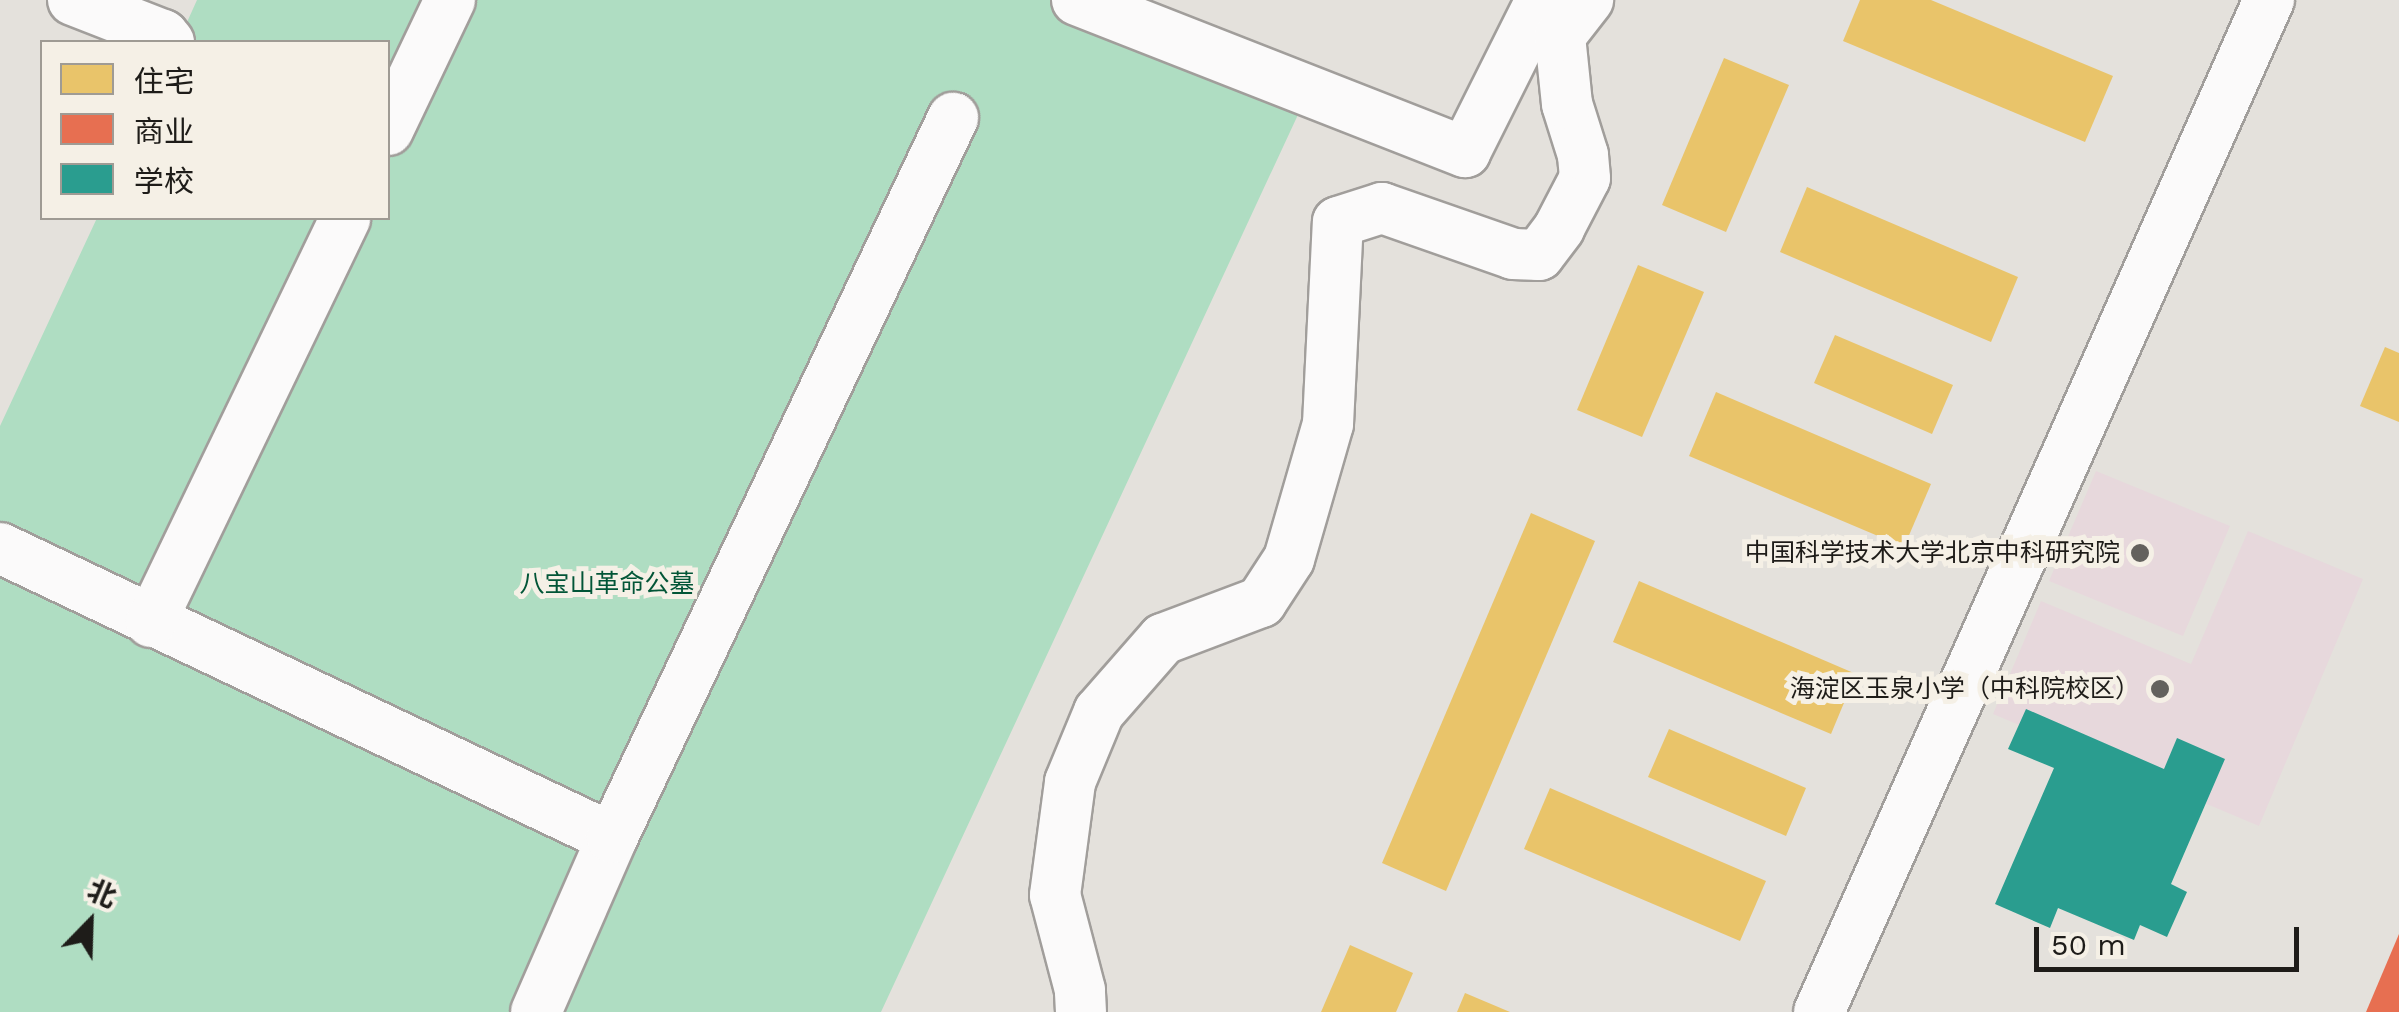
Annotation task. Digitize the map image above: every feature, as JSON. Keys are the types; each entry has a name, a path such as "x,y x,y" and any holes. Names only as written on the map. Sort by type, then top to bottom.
{"street":[{"path":"73,0 163,34 168,40"},
{"path":"390,126 450,0"},
{"path":"1077,0 1465,152 1541,0"},
{"path":"1082,1012 1055,894 1070,782 1099,712 1163,639 1260,602 1288,559 1328,424 1338,222 1382,208 1513,254 1539,254 1560,228 1585,178 1583,155 1566,104 1560,36 1588,0"},
{"path":"1820,1012 2268,0"},
{"path":"536,1012 612,838 953,118"},
{"path":"151,622 336,237 302,220"},
{"path":"0,548 612,838"}],"shaded area":[{"name":"中国科学技术大学北京中科研究院","path":"2096,471 2230,526 2183,636 2049,581"},
{"name":"海淀区玉泉小学（中科院校区）","path":"2248,531 2363,579 2259,826 1993,714 2041,601 2191,664"}],"green space":[{"name":"八宝山革命公墓","path":"197,0 1077,0 1309,91 881,1012 0,1012 0,426 96,220 390,220 390,40 179,40"}],"building: 住宅":[{"path":"1860,0 1931,0 2113,76 2085,142 1843,41"},
{"path":"1724,58 1789,85 1726,232 1662,205"},
{"path":"1807,187 2018,277 1991,342 1780,252"},
{"path":"1638,265 1704,292 1642,437 1577,410"},
{"path":"1835,335 1953,385 1932,434 1814,383"},
{"path":"2385,347 2399,353 2399,422 2360,406"},
{"path":"1716,392 1931,484 1904,547 1689,456"},
{"path":"1531,513 1595,541 1446,891 1382,863"},
{"path":"1639,581 1856,674 1831,734 1613,642"},
{"path":"1669,729 1806,788 1786,836 1648,777"},
{"path":"1550,788 1766,881 1740,941 1524,849"},
{"path":"1350,945 1413,973 1396,1012 1321,1012"},
{"path":"1465,993 1510,1012 1457,1012"}],"building: 商业":[{"path":"2399,934 2399,1012 2366,1012"}],"building: 学校":[{"path":"2026,709 2164,769 2177,738 2225,759 2171,884 2187,892 2167,937 2140,925 2134,940 2058,908 2050,928 1995,904 2054,768 2008,749"}],"place":[{"name":"中国科学技术大学北京中科研究院","path":"2140,553"},
{"name":"海淀区玉泉小学（中科院校区）","path":"2160,689"}]}
